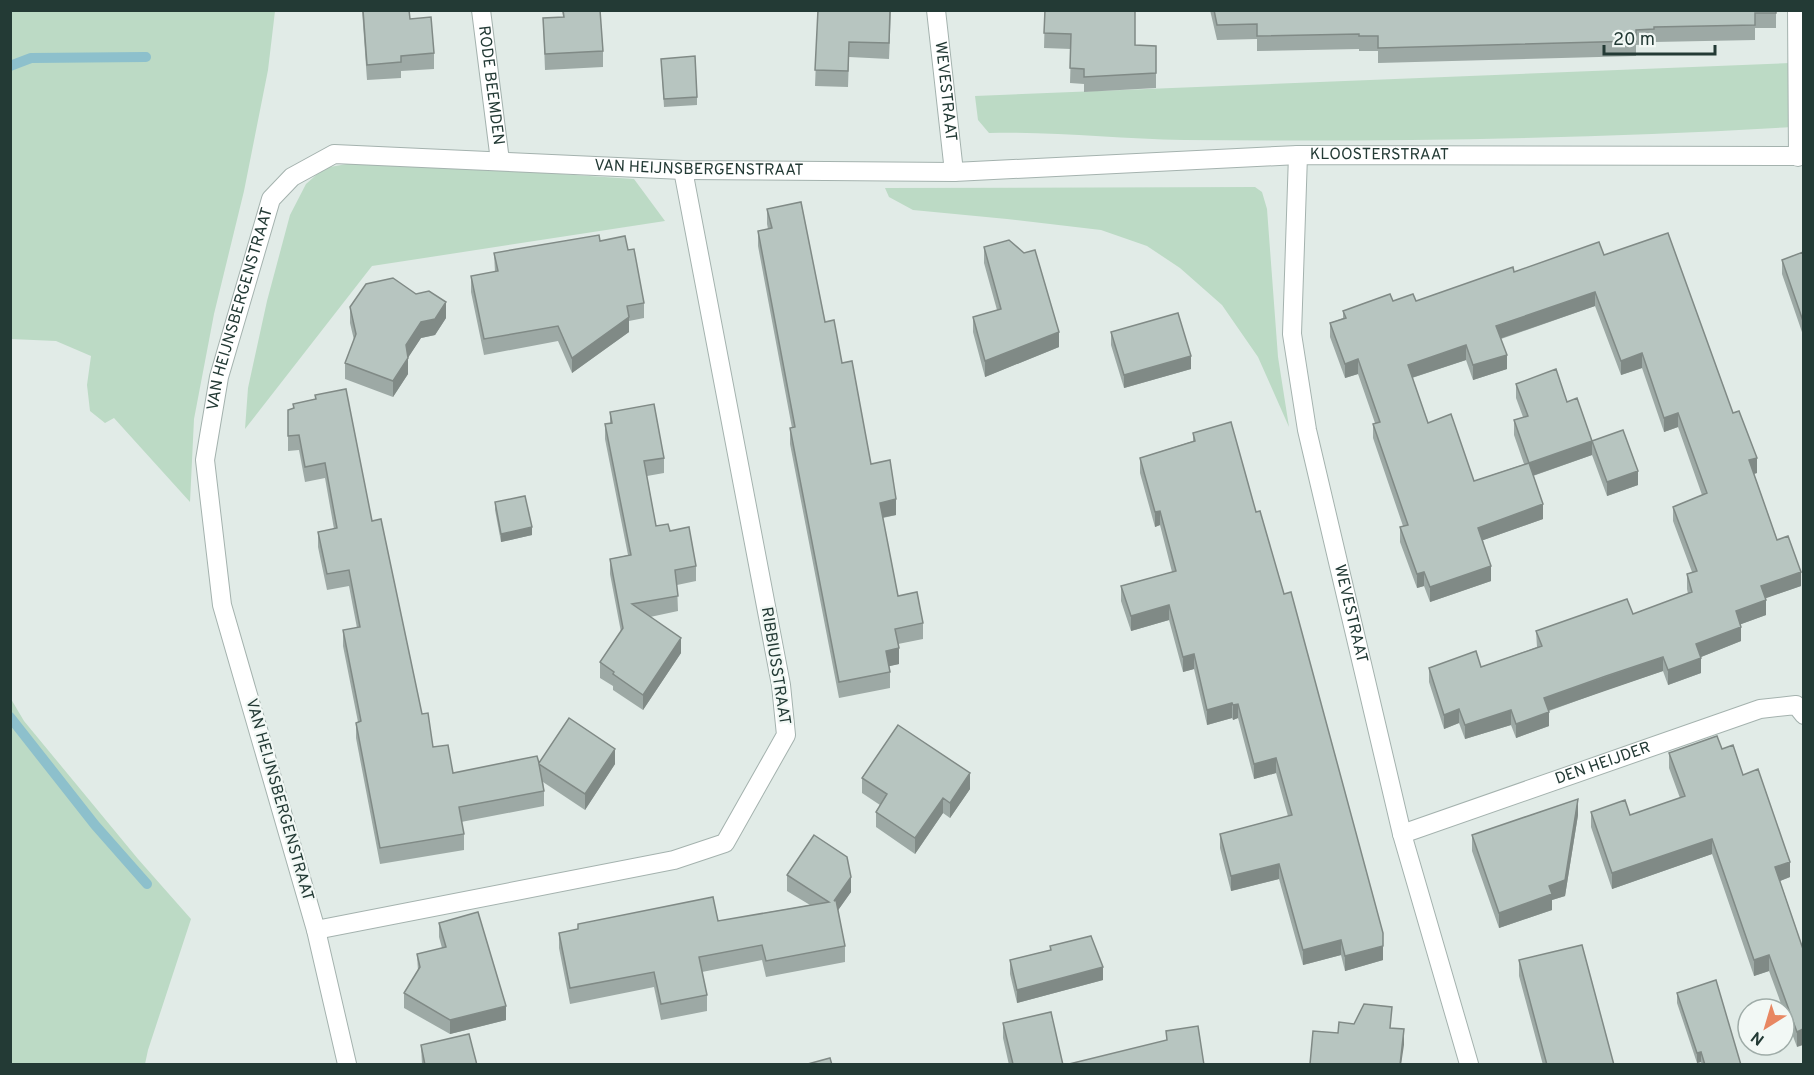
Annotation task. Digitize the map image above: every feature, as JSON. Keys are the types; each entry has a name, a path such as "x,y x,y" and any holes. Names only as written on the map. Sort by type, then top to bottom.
{"street":[{"name":"RODE BEEMDEN","path":"481,10 500,161"},
{"name":"WEVESTRAAT","path":"936,10 954,172"},
{"path":"1797,10 1801,157"},
{"name":"VAN HEIJNSBERGENSTRAAT","path":"346,1065 316,930 222,604 205,460 219,377 271,200 292,177 334,154 683,170 954,172"},
{"name":"WEVESTRAAT","path":"1298,155 1292,334 1305,419 1402,834 1469,1065"},
{"name":"KLOOSTERSTRAAT","path":"954,172 1298,155 1801,157"},
{"name":"RIBBIUSSTRAAT","path":"316,930 674,860 725,843 786,735 781,685 683,170"},
{"name":"DEN HEIJDER","path":"1402,834 1760,709 1796,705 1803,715"}],"green space":[{"path":"11,10 275,11 268,70 244,191 214,314 194,419 190,502 114,418 105,423 90,411 87,385 91,356 56,341 11,339"},
{"path":"1790,63 1791,127 1639,134 1488,139 1260,141 989,133 978,120 975,96"},
{"path":"347,164 409,164 634,179 665,221 372,266 245,429 248,388 267,301 290,215 306,184 324,168"},
{"path":"1255,187 1262,192 1267,209 1278,357 1289,427 1258,357 1222,305 1180,268 1147,246 1101,230 913,210 889,197 885,188"},
{"path":"11,699 24,721 138,859 191,919 145,1064 11,1064"}],"building":[{"path":"363,10 409,10 410,19 431,17 434,53 401,56 401,62 367,65"},
{"path":"563,10 600,10 603,51 545,54 543,18 564,17"},
{"path":"818,10 890,10 889,43 849,42 848,71 815,70"},
{"path":"1045,10 1135,10 1135,45 1156,46 1156,73 1084,77 1084,69 1070,68 1071,34 1044,33"},
{"path":"1214,10 1776,10 1776,13 1755,13 1755,25 1654,27 1654,29 1636,30 1636,41 1378,48 1378,36 1359,36 1359,34 1257,36 1257,24 1217,25"},
{"path":"695,56 697,97 664,99 661,59"},
{"path":"801,202 825,322 834,320 842,363 852,361 871,464 890,460 896,499 880,503 898,596 917,592 923,623 895,629 899,648 886,651 890,672 839,682 790,428 795,427 758,231 772,228 767,209"},
{"path":"1668,233 1733,413 1739,411 1757,458 1749,460 1777,540 1788,536 1801,572 1761,586 1766,600 1736,611 1741,627 1696,644 1701,658 1668,670 1663,657 1544,698 1549,712 1516,724 1511,710 1465,725 1459,709 1444,715 1429,668 1476,651 1481,667 1542,646 1536,631 1627,599 1633,614 1692,592 1687,574 1697,571 1673,507 1707,493 1678,413 1664,418 1642,353 1621,361 1595,292 1496,326 1507,355 1473,365 1466,345 1408,365 1428,423 1451,414 1474,481 1529,463 1543,504 1478,528 1491,566 1430,587 1424,572 1417,574 1400,527 1408,525 1373,424 1380,422 1358,359 1345,364 1330,323 1346,318 1343,311 1390,294 1393,301 1413,294 1416,301 1513,267 1514,272 1599,242 1604,255"},
{"path":"599,235 600,241 625,236 628,250 634,249 644,303 627,306 629,317 572,358 558,326 484,339 471,276 498,271 494,253"},
{"path":"1009,240 1024,253 1035,250 1059,332 985,361 973,317 1001,309 984,247"},
{"path":"1803,252 1803,321 1782,260"},
{"path":"393,278 416,294 429,291 446,302 435,319 421,322 406,345 408,358 393,381 345,363 356,334 350,307 366,284"},
{"path":"1178,313 1191,356 1124,375 1111,332"},
{"path":"1556,369 1567,402 1577,398 1592,441 1529,463 1514,420 1528,416 1516,384"},
{"path":"346,389 372,521 381,519 422,714 428,713 433,747 448,745 453,773 537,756 539,763 569,718 615,749 585,794 539,764 544,791 459,807 464,834 380,848 356,723 361,721 343,630 360,627 349,570 327,574 318,532 337,528 325,463 305,467 299,435 288,436 288,410 294,408 293,404 316,399 315,395"},
{"path":"654,404 664,458 644,461 656,526 668,524 670,531 689,527 696,566 675,570 678,596 632,604 681,638 643,695 600,662 623,628 610,559 631,555 605,424 612,423 610,412"},
{"path":"1231,422 1256,512 1260,511 1284,594 1291,592 1383,933 1383,946 1345,956 1341,940 1303,950 1279,864 1231,876 1220,834 1292,815 1276,758 1254,764 1238,704 1233,705 1232,703 1207,710 1194,654 1183,657 1169,605 1131,616 1121,586 1176,571 1160,511 1155,512 1140,458 1195,441 1193,433"},
{"path":"1623,430 1638,471 1607,482 1592,441"},
{"path":"525,496 532,527 501,534 495,502"},
{"path":"898,725 970,773 950,803 943,798 915,838 876,812 887,794 862,778"},
{"path":"1717,736 1722,749 1733,745 1743,775 1758,769 1790,862 1775,867 1803,949 1803,1029 1797,1032 1796,997 1784,997 1769,955 1754,960 1712,839 1612,873 1591,812 1625,800 1630,815 1685,796 1669,753"},
{"path":"1578,799 1565,880 1549,886 1552,894 1499,913 1472,835"},
{"path":"814,835 847,857 851,877 834,901 836,900 845,946 766,961 762,945 699,957 707,995 661,1004 654,972 570,988 559,933 578,929 578,924 713,897 718,921 829,902 787,875"},
{"path":"478,912 506,1006 450,1020 404,993 420,967 417,954 446,947 439,923"},
{"path":"1091,936 1103,967 1017,990 1010,960 1051,950 1050,946"},
{"path":"1582,945 1614,1065 1547,1065 1519,960"},
{"path":"1716,980 1736,1048 1736,1057 1739,1057 1741,1065 1705,1065 1701,1052 1697,1053 1677,993"},
{"path":"1364,1004 1392,1007 1390,1028 1404,1029 1400,1065 1305,1065 1310,1064 1313,1031 1338,1033 1339,1022 1354,1024"},
{"path":"1051,1012 1063,1065 1012,1065 1003,1023"},
{"path":"1198,1026 1204,1065 1065,1065 1167,1040 1166,1031"},
{"path":"469,1034 477,1065 425,1065 421,1045"},
{"path":"830,1058 832,1065 804,1065"}],"waterway":[{"path":"10,66 31,58 146,57"},
{"path":"10,717 95,825 147,884"}]}
